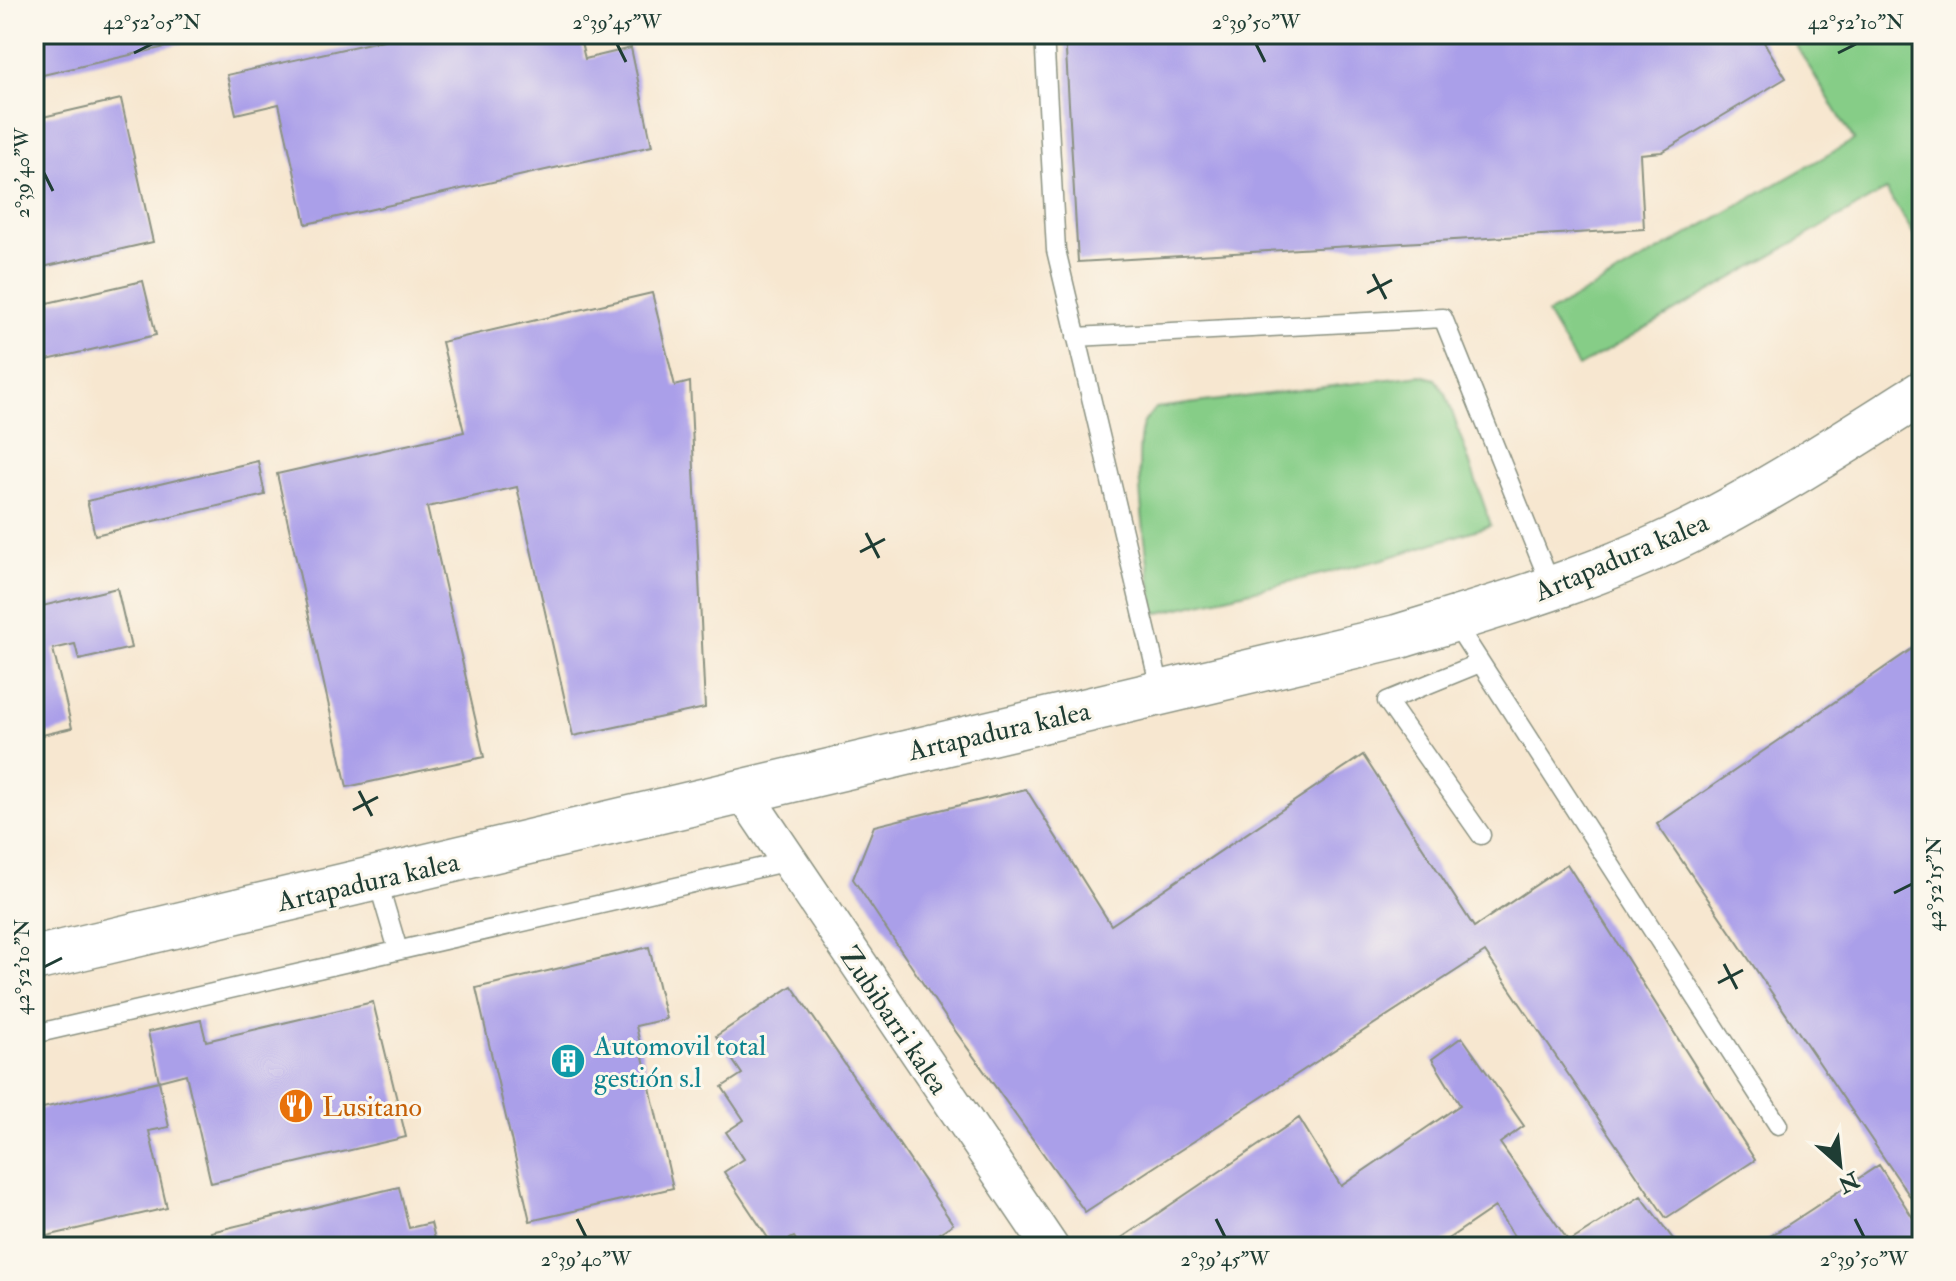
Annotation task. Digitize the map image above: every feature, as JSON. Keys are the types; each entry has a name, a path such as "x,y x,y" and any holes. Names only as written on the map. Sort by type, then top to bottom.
{"street":[{"name":"Artapadura kalea","path":"34,959 1397,637 1552,588 1684,534 1757,496 1922,393"},
{"name":"Zubibarri kalea","path":"742,791 1050,1247"}],"lane":[{"path":"1044,34 1056,250 1161,692"},
{"path":"1076,337 1443,318 1552,588"},
{"path":"1453,620 1778,1125"},
{"path":"1480,663 1387,701 1481,835"},
{"path":"34,1034 789,861"},
{"path":"377,879 398,950"}],"green space":[{"path":"1789,34 1830,34 1863,41 1888,34 1922,34 1922,247 1886,190 1578,367 1547,314 1854,140"},
{"path":"1420,375 1435,379 1446,394 1491,525 1384,559 1155,614 1142,516 1139,461 1144,422 1156,408"}],"building":[{"path":"34,34 218,34 218,35 34,77"},
{"path":"410,34 579,34 585,59 631,48 652,146 306,224 279,104 236,114 227,75"},
{"path":"1065,34 1759,34 1786,78 1662,152 1640,154 1644,229 1078,262"},
{"path":"121,99 153,242 34,269 34,119"},
{"path":"143,281 156,335 34,363 34,306"},
{"path":"652,293 675,386 690,382 705,708 573,736 517,487 427,507 484,757 347,787 277,474 464,432 442,342"},
{"path":"34,442 44,481 34,483"},
{"path":"258,461 265,495 95,535 87,501"},
{"path":"117,588 131,648 79,660 75,644 53,649 72,728 34,737 34,608"},
{"path":"1922,642 1922,1214 1657,824"},
{"path":"1363,755 1474,927 1567,864 1755,1160 1666,1218 1485,952 1085,1212 946,1018 853,879 874,826 1026,789 1111,925"},
{"name":"Automovil total gestión s.l","path":"649,947 666,1019 636,1026 673,1188 530,1221 476,988"},
{"path":"792,986 953,1224 918,1247 801,1247 794,1237 774,1247 724,1172 744,1159 726,1132 744,1120 722,1087 742,1074 716,1036"},
{"name":"Lusitano","path":"373,1002 406,1137 211,1183 186,1074 159,1081 148,1032 201,1020 206,1041"},
{"path":"1462,1037 1524,1126 1500,1143 1569,1242 1641,1196 1679,1247 1521,1247 1495,1207 1436,1247 1111,1245 1299,1118 1341,1186 1460,1105 1432,1059"},
{"path":"159,1081 169,1127 149,1131 167,1208 34,1239 34,1110"},
{"path":"1879,1165 1922,1232 1922,1247 1754,1247"},
{"path":"399,1187 409,1228 431,1223 437,1247 215,1247 211,1232"}],"place":[{"name":"Automovil total gestión s.l","path":"568,1061"},
{"name":"Lusitano","path":"296,1106"}]}
